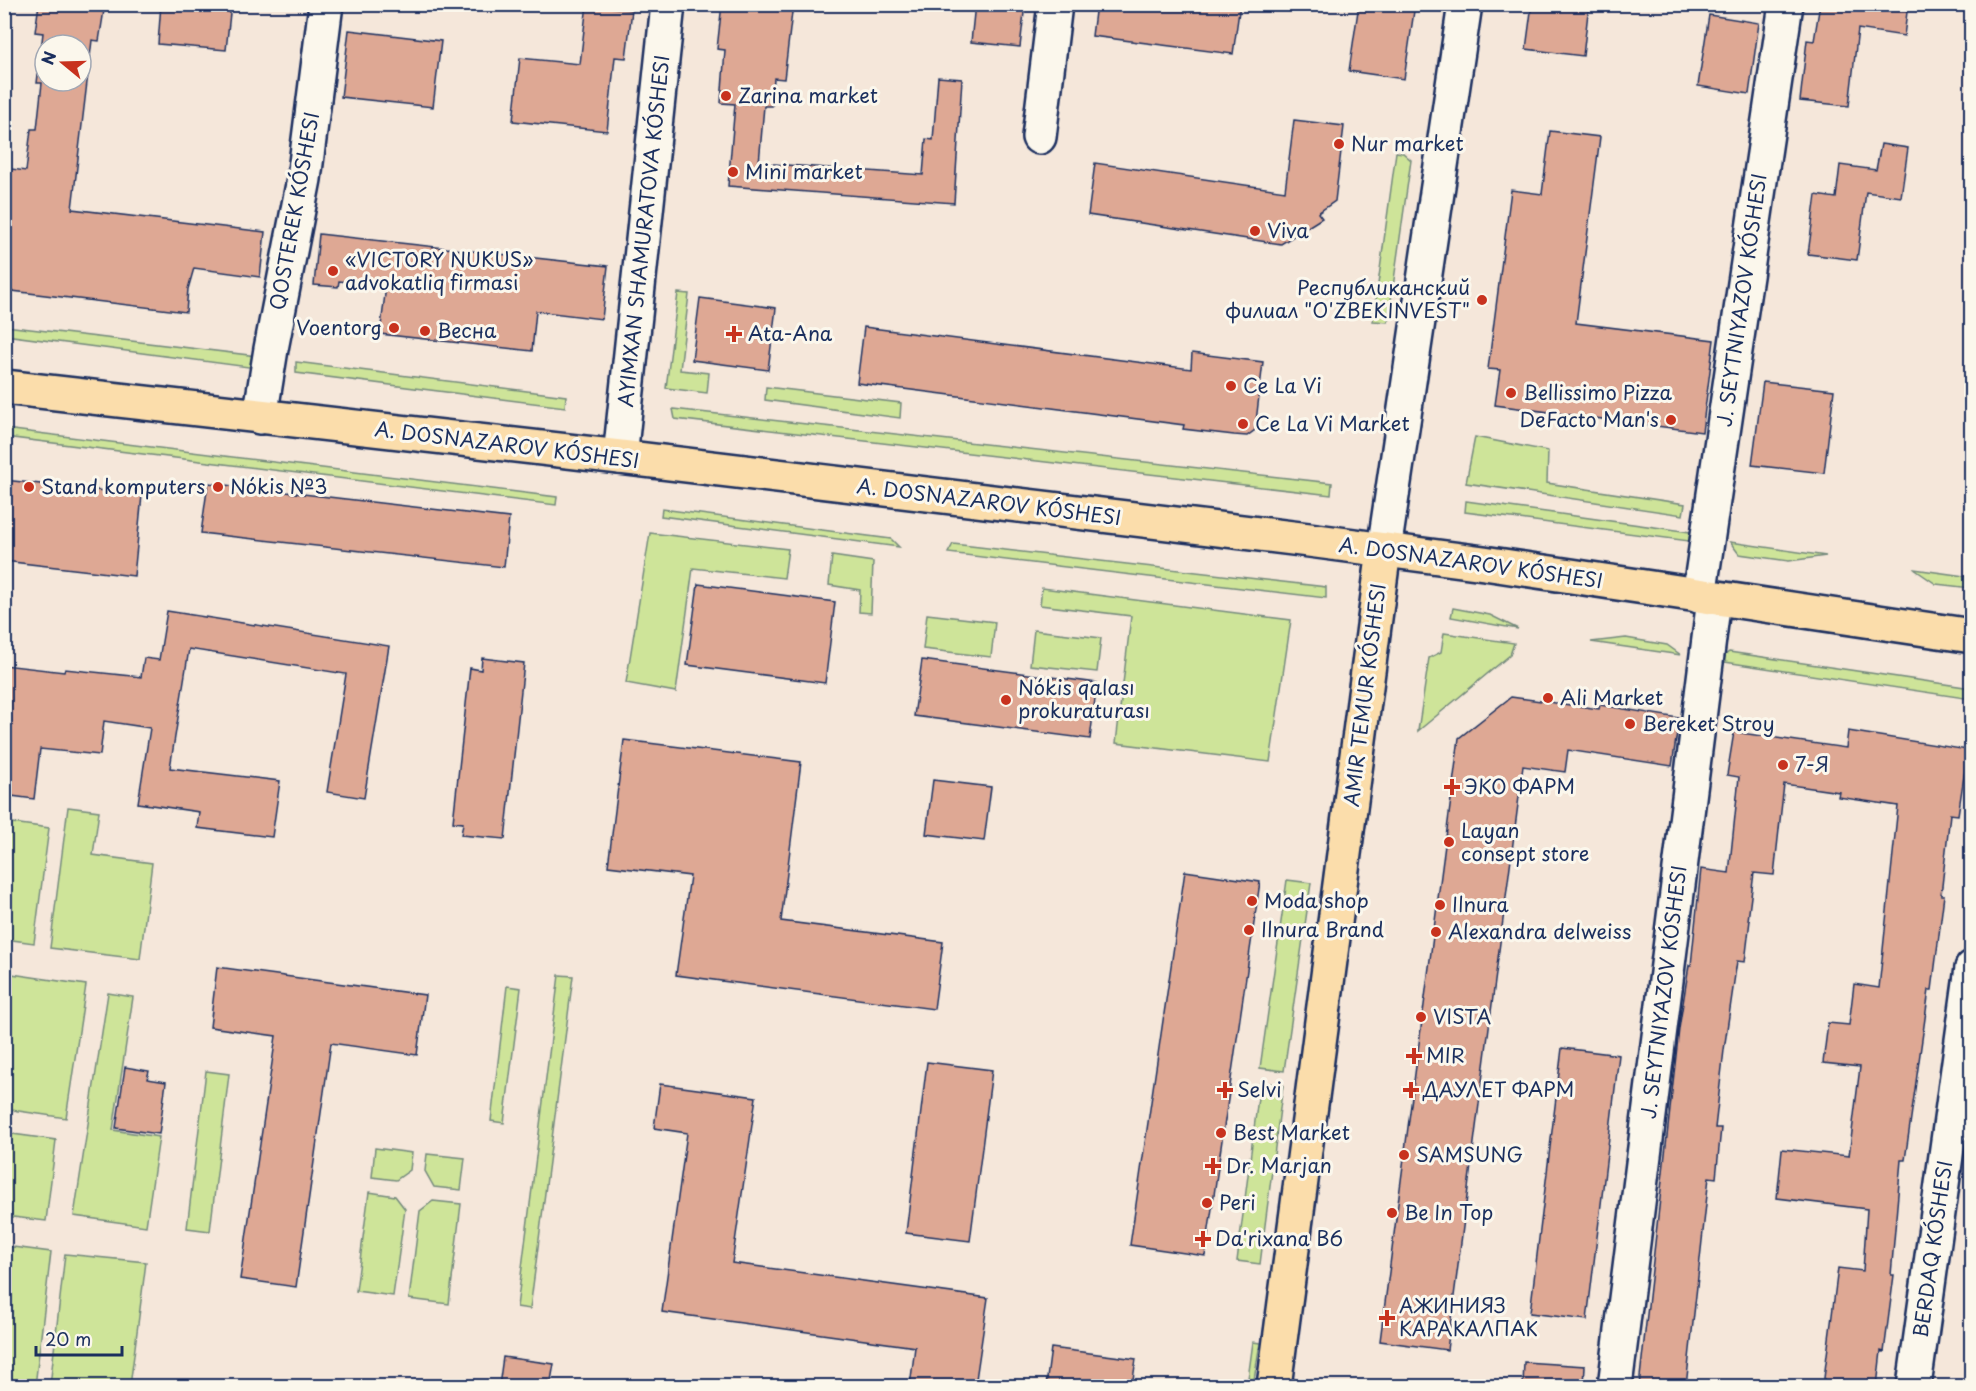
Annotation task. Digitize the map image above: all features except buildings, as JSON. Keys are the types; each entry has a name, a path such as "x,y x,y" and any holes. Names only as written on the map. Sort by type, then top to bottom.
{"main road":[{"name":"A. DOSNAZAROV KÓSHESI","path":"4,387 620,457 1384,550 1971,636"},
{"name":"AMIR TEMUR KÓSHESI","path":"1274,1386 1384,550"}],"street":[{"name":"QOSTEREK KÓSHESI","path":"260,417 303,179 326,4"},
{"path":"620,457 668,4"},
{"path":"1040,137 1055,4"},
{"name":"AMIR TEMUR KÓSHESI","path":"1384,550 1465,4"},
{"name":"J. SEYTNIYAZOV KÓSHESI","path":"1615,1386 1707,597 1786,4"},
{"name":"BERDAQ KÓSHESI","path":"1914,1386 1971,968"}],"green space":[{"path":"1396,152 1403,153 1411,160 1388,322 1373,321"},
{"path":"678,293 689,294 680,370 709,373 707,393 666,388"},
{"path":"5,326 257,356 256,368 5,335"},
{"path":"296,362 566,396 565,407 296,373"},
{"path":"766,387 901,403 900,418 765,400"},
{"path":"673,409 1332,483 1331,495 675,419"},
{"path":"5,429 557,497 556,505 5,437"},
{"path":"1475,437 1548,451 1547,483 1685,504 1683,515 1466,483"},
{"path":"1466,501 1690,532 1689,541 1465,512"},
{"path":"662,509 891,539 899,547 661,516"},
{"path":"650,533 788,549 784,578 693,568 676,692 626,683"},
{"path":"1730,542 1826,556 1789,561 1739,554"},
{"path":"953,544 1326,587 1326,598 948,553"},
{"path":"832,556 873,562 871,613 859,612 860,590 829,585"},
{"path":"1914,569 1971,577 1971,588 1936,584"},
{"path":"1042,588 1291,620 1270,762 1116,743 1131,616 1040,605"},
{"path":"1453,608 1490,615 1518,629 1451,617"},
{"path":"927,614 995,622 991,657 923,649"},
{"path":"1034,630 1101,638 1097,672 1030,665"},
{"path":"1444,633 1514,643 1510,655 1418,731 1429,658 1441,652"},
{"path":"1626,638 1667,645 1681,655 1591,642"},
{"path":"1729,652 1971,688 1971,699 1718,661"},
{"path":"68,807 99,811 93,855 152,863 140,959 50,948"},
{"path":"5,822 49,828 34,943 5,939"},
{"path":"1287,880 1311,883 1284,1071 1260,1068"},
{"path":"5,973 86,985 66,1118 5,1109"},
{"path":"559,975 573,976 530,1309 517,1307"},
{"path":"507,986 521,988 504,1123 491,1121"},
{"path":"108,993 133,997 113,1130 159,1137 146,1226 74,1216"},
{"path":"206,1071 229,1074 210,1231 187,1228"},
{"path":"1260,1082 1283,1085 1260,1264 1237,1261"},
{"path":"5,1133 56,1140 46,1221 5,1216"},
{"path":"375,1148 412,1153 410,1170 396,1180 372,1177"},
{"path":"427,1154 465,1158 461,1190 434,1187 425,1171"},
{"path":"369,1192 395,1196 405,1209 393,1296 356,1291"},
{"path":"433,1201 461,1204 449,1304 409,1299 420,1211"},
{"path":"5,1246 51,1252 35,1386 5,1386"},
{"path":"65,1254 146,1262 130,1386 50,1386"},
{"path":"1253,1342 1260,1343 1253,1386 1247,1386"}],"place":[{"name":"Zarina market","path":"726,96"},
{"name":"Nur market","path":"1339,144"},
{"name":"Mini market","path":"733,172"},
{"name":"Viva","path":"1255,231"},
{"name":"«VICTORY NUKUS» advokatliq firmasi","path":"333,271"},
{"name":"Республиканский филиал \"O'ZBEKINVEST\"","path":"1482,300"},
{"name":"Voentorg","path":"394,328"},
{"name":"Весна","path":"425,331"},
{"name":"Ata-Ana","path":"734,334"},
{"name":"Ce La Vi","path":"1231,386"},
{"name":"Bellissimo Pizza","path":"1511,393"},
{"name":"DeFacto Man's","path":"1671,420"},
{"name":"Ce La Vi Market","path":"1243,424"},
{"name":"Stand komputers","path":"29,487"},
{"name":"Nókis №3","path":"218,487"},
{"name":"Ali Market","path":"1548,698"},
{"name":"Nókis qalası prokuraturası","path":"1006,700"},
{"name":"Bereket Stroy","path":"1630,724"},
{"name":"7-Я","path":"1783,765"},
{"name":"ЭКО ФАРМ","path":"1452,787"},
{"name":"Layan consept store","path":"1449,842"},
{"name":"Moda shop","path":"1252,901"},
{"name":"Ilnura","path":"1440,905"},
{"name":"Ilnura Brand","path":"1249,930"},
{"name":"Alexandra delweiss","path":"1436,932"},
{"name":"VISTA","path":"1421,1017"},
{"name":"MIR","path":"1414,1056"},
{"name":"Selvi","path":"1225,1090"},
{"name":"ДАУЛЕТ ФАРМ","path":"1411,1090"},
{"name":"Best Market","path":"1221,1133"},
{"name":"SAMSUNG","path":"1404,1155"},
{"name":"Dr. Marjan","path":"1213,1166"},
{"name":"Peri","path":"1207,1203"},
{"name":"Be In Top","path":"1392,1213"},
{"name":"Da'rixana B6","path":"1203,1239"},
{"name":"АЖИНИЯЗ КАРАКАЛПАК","path":"1387,1318"}]}
